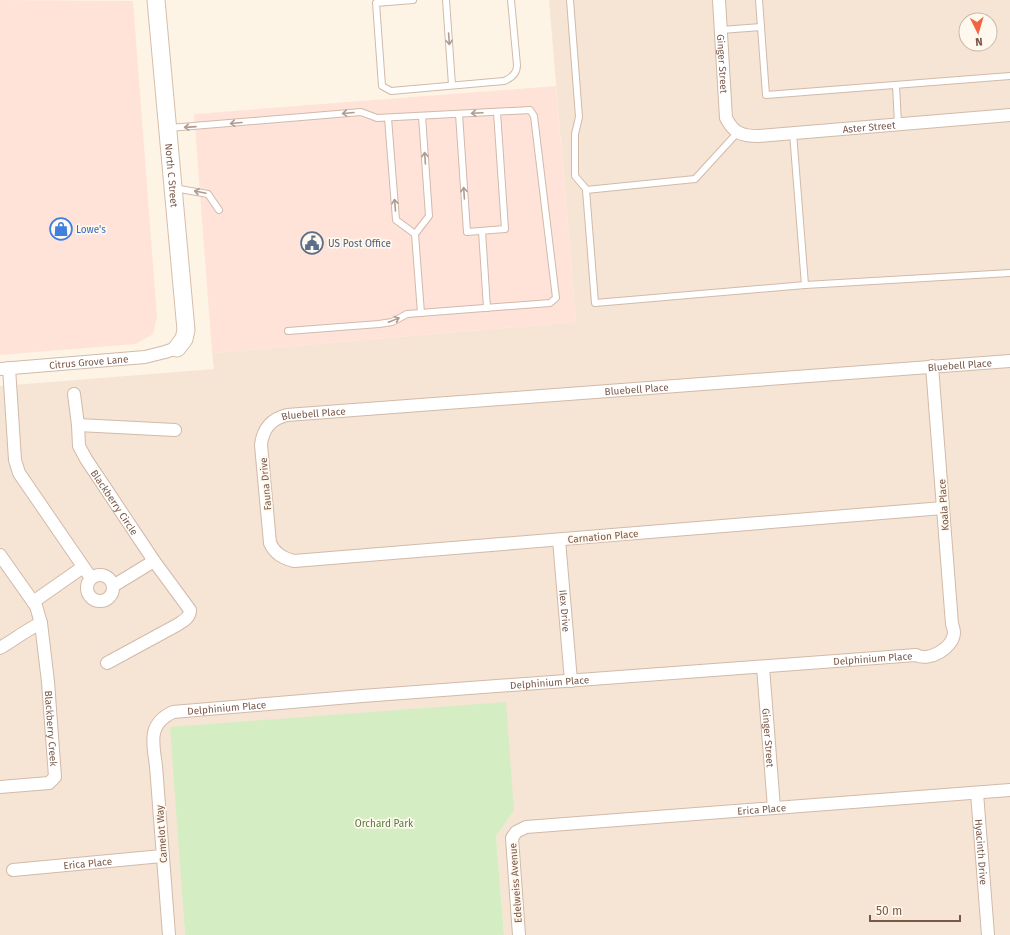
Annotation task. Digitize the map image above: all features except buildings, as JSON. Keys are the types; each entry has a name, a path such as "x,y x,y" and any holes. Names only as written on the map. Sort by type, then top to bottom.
{"street":[{"name":"North C Street","path":"156,0 186,330 184,340 176,348"},
{"name":"Ginger Street","path":"719,0 726,118 734,129"},
{"name":"Aster Street","path":"734,129 746,136 758,136 1010,115"},
{"name":"Citrus Grove Lane","path":"5,368 145,357 176,348"},
{"name":"Bluebell Place","path":"267,427 278,417 287,415 305,415 1010,361"},
{"name":"Koala Place","path":"932,366 952,624 954,631 950,642"},
{"path":"5,368 15,460 19,473 91,578"},
{"name":"Blackberry Circle","path":"74,394 79,446 86,459 154,561"},
{"path":"78,425 175,430"},
{"name":"Fauna Drive","path":"267,427 262,435 261,445 270,543"},
{"name":"Carnation Place","path":"270,543 276,553 294,561 943,508"},
{"name":"Ilex Drive","path":"559,540 571,681"},
{"name":"Blackberry Creek","path":"0,555 36,606 41,623 48,682 55,777 49,783 0,787"},
{"path":"107,663 177,625 190,615 190,610 154,561 113,586"},
{"path":"33,602 83,567"},
{"path":"100,575 108,578 113,586 112,594 103,602 94,600 88,594 87,590 87,586 91,578 100,575"},
{"path":"0,648 27,630 41,623"},
{"name":"Delphinium Place","path":"153,733 156,726 166,715 174,712 190,710 916,655 920,657 927,657 935,655 950,642"},
{"name":"Ginger Street","path":"763,667 774,808"},
{"name":"Camelot Way","path":"153,733 152,744 156,766 169,935"},
{"name":"Erica Place","path":"516,832 526,827 1010,790"},
{"name":"Hyacinth Drive","path":"977,793 988,935"},
{"name":"Edelweiss Avenue","path":"516,832 512,838 512,848 519,935"},
{"name":"Erica Place","path":"13,870 162,856"}],"lane":[{"path":"413,0 376,2 382,86 387,89 396,91 504,81 510,78 517,70 511,0"},
{"path":"446,0 452,85"},
{"path":"570,0 579,117 575,134 575,176 587,190 595,302 805,285 1010,273"},
{"path":"759,0 766,95 1010,76"},
{"path":"721,30 761,27"},
{"path":"896,85 898,124"},
{"path":"167,128 361,112 377,118 388,118 530,110 534,116 556,298 550,303 421,312 407,314 392,322 379,324 288,331"},
{"path":"458,114 467,232 505,229 497,112"},
{"path":"421,312 415,234 429,216 422,116"},
{"path":"388,118 396,220 415,234"},
{"path":"587,190 695,179 734,129"},
{"path":"793,132 805,285"},
{"path":"172,187 208,194 219,210"},
{"path":"482,231 487,308"}],"shaded area":[{"path":"0,0 133,1 157,317 153,334 136,344 0,355"},
{"path":"549,0 1010,0 1010,935 504,935 496,836 514,811 171,727 185,935 0,935 0,386 214,369 212,353 576,322"},
{"path":"556,86 576,322 212,353 194,114"}],"green space":[{"name":"Orchard Park","path":"506,702 514,811 496,836 504,935 185,935 170,727"}],"place":[{"name":"Lowe's","path":"61,229"},
{"name":"US Post Office","path":"312,243"}]}
